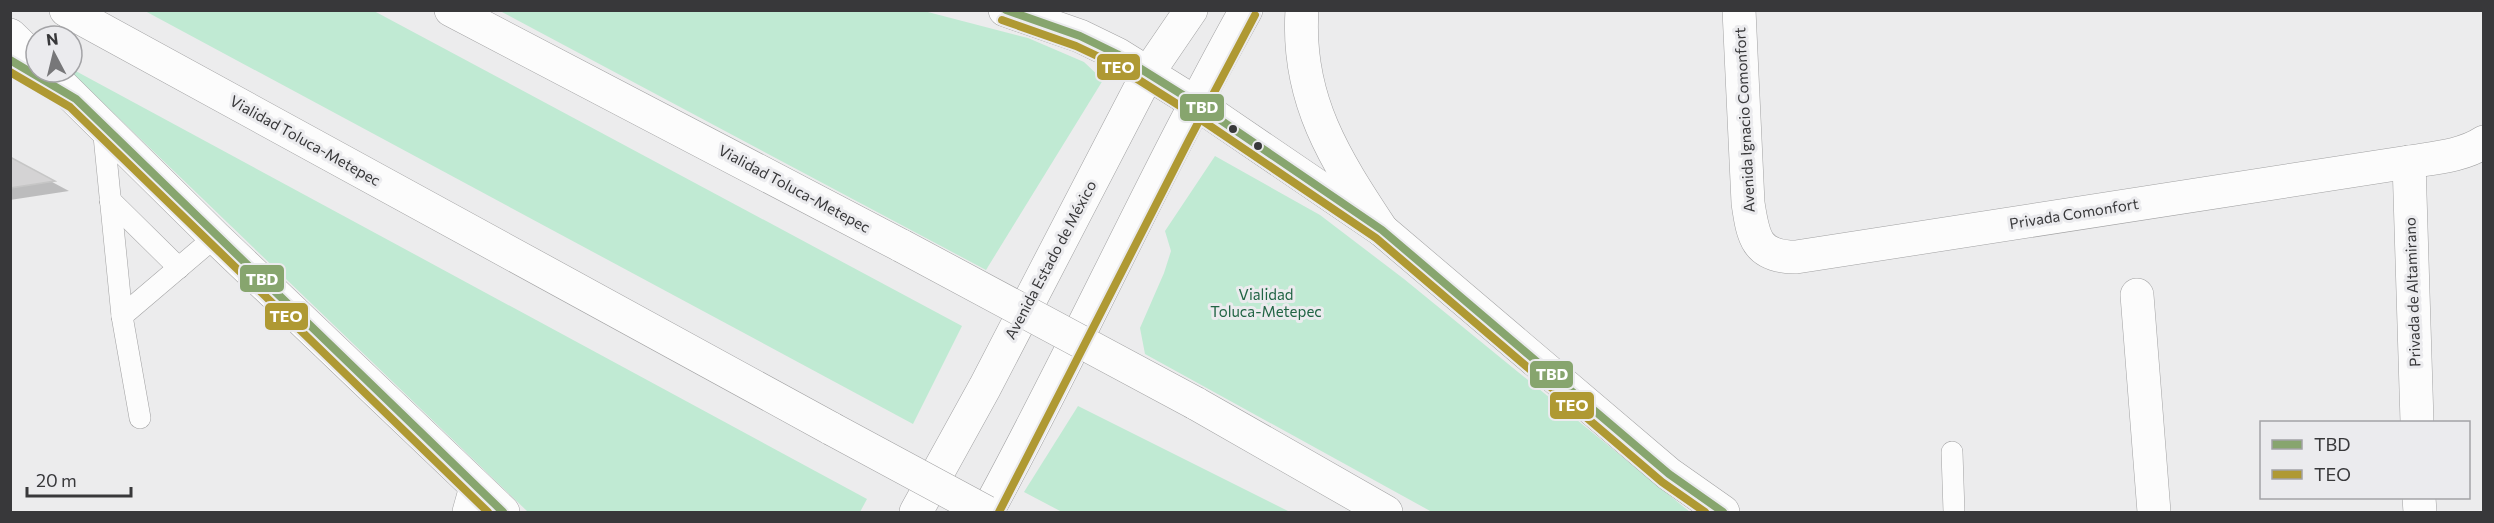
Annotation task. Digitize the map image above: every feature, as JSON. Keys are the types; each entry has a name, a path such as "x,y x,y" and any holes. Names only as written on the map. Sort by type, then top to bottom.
{"main road":[{"name":"Vialidad Toluca-Metepec","path":"66,10 987,513"},
{"name":"Vialidad Toluca-Metepec","path":"451,10 902,246 1195,404 1386,513"},
{"path":"1005,10 1080,36 1117,54 1194,102 1382,230 1669,474 1723,513"},
{"name":"Avenida Estado de México","path":"916,513 985,387 1148,73 1191,10"},
{"path":"987,513 1037,421 1194,102 1246,10"},
{"path":"1302,10 1301,34 1306,81 1318,118 1335,157 1382,230"},
{"name":"Avenida Ignacio Comonfort","path":"1739,10 1751,229"},
{"path":"10,35 24,48"},
{"path":"10,60 76,99"},
{"path":"60,84 215,237 472,500 503,513"},
{"name":"Privada Comonfort","path":"1751,229 1757,242 1766,252 1781,257 1796,257 2409,162 2457,153 2475,148 2484,142"},
{"name":"Privada de Altamirano","path":"2409,162 2417,421"},
{"path":"2138,295 2154,513"}],"lane":[{"path":"103,126 122,316 140,418"},
{"path":"110,200 179,268"},
{"path":"122,316 215,237"},
{"path":"1952,452 1954,513"}],"green space":[{"path":"145,11 374,11 962,326 913,424"},
{"path":"500,11 924,11 1028,38 1084,62 1103,80 986,270"},
{"path":"84,75 867,499 860,512 528,512 83,84"},
{"name":"Vialidad Toluca-Metepec","path":"1215,156 1320,215 1404,279 1690,512 1432,512 1145,354 1140,328 1171,251 1165,231"},
{"path":"1078,406 1290,512 1062,512 1024,492"}],"building":[{"path":"10,157 55,181 10,188"}],"transit line":[{"name":"TBD","path":"1006,10 1080,36 1117,54 1194,102 1382,230 1669,474 1723,512"},
{"name":"TEO","path":"999,512 1255,15"},
{"name":"TEO","path":"1002,20 1076,46 1112,63 1188,111 1376,238 1662,482 1705,512"},
{"name":"TBD","path":"10,60 76,99 503,512"},
{"name":"TEO","path":"10,72 70,107 488,512"}]}
